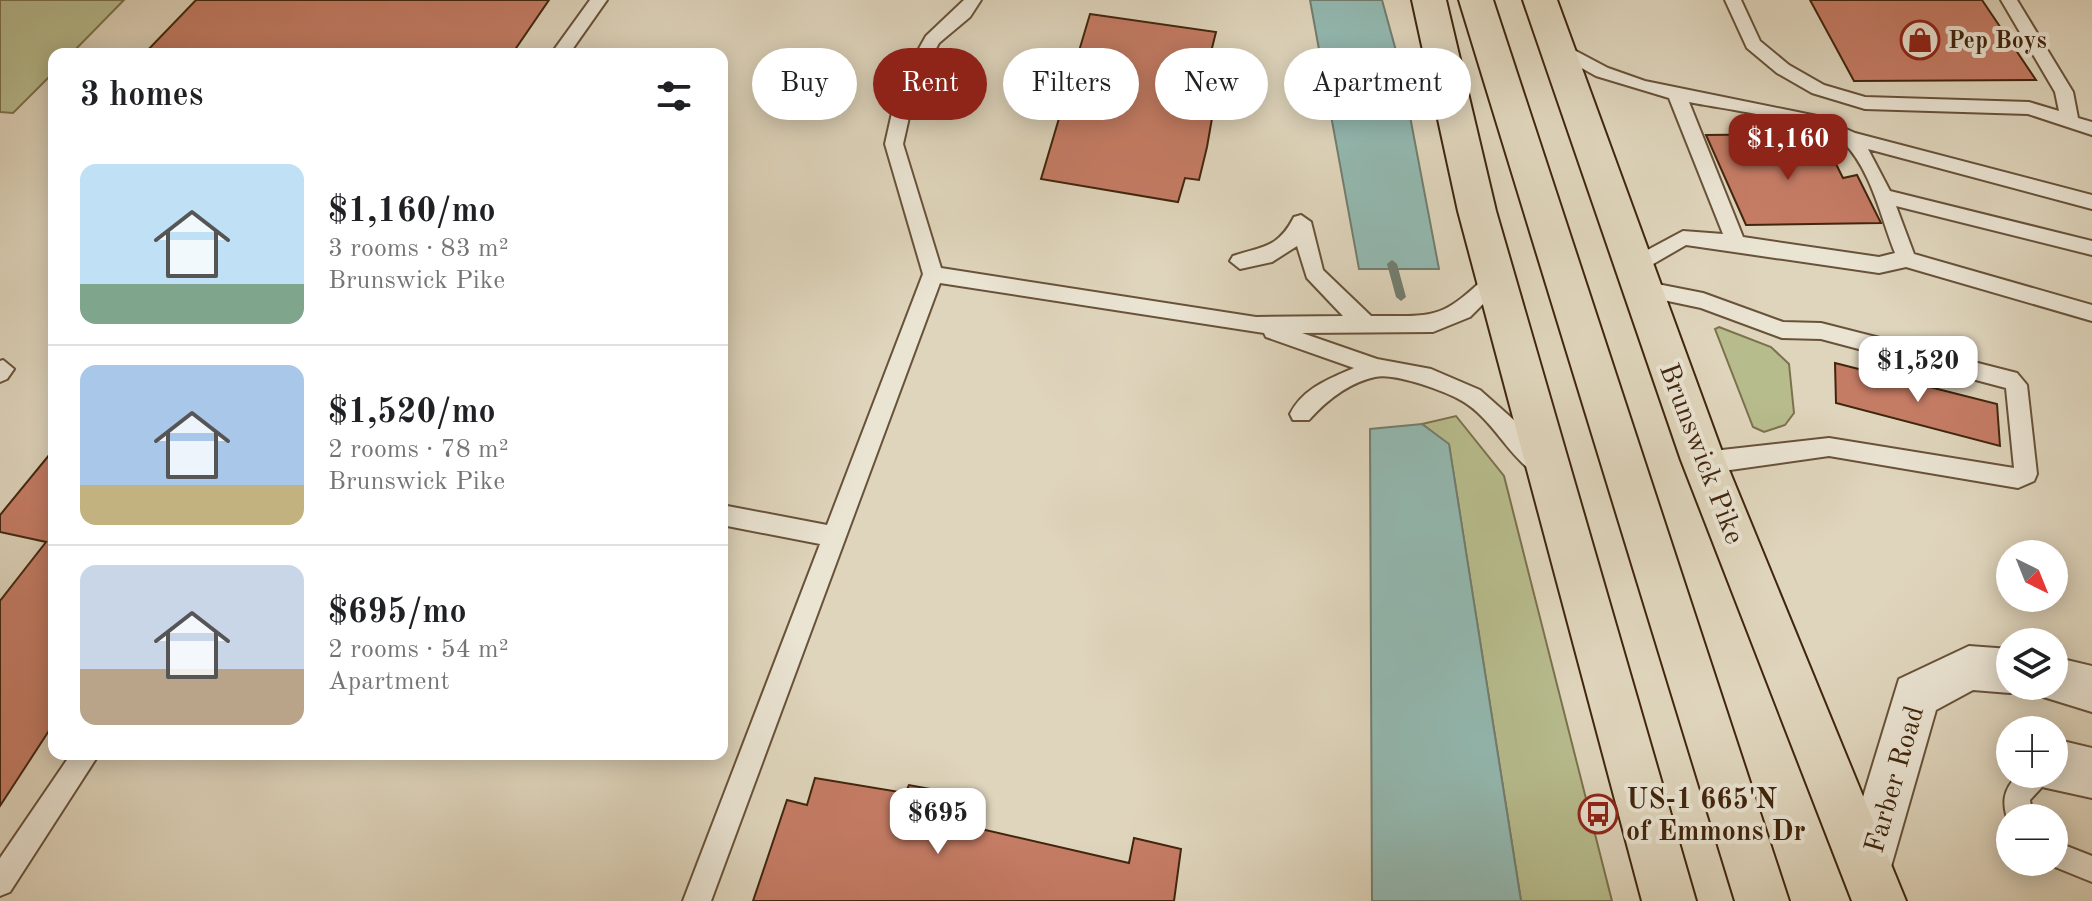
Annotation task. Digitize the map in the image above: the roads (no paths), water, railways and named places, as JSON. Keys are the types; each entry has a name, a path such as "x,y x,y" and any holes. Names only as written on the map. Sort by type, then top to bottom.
{"highway":[{"path":"1429,0 1477,211 1669,901"},
{"path":"1476,0 1762,901"},
{"name":"Brunswick Pike","path":"1540,0 1703,460 1874,884"}],"street":[{"name":"Farber Road","path":"1874,884 1916,695 1969,668 1996,670"},
{"path":"2068,683 2092,689"}],"lane":[{"path":"564,48 599,0"},
{"path":"697,901 933,274 894,144 907,86 932,40 964,13 973,0"},
{"path":"1733,0 1753,44 1783,69 1818,89 1865,103 2029,108 2092,129"},
{"path":"2009,0 2064,92 2070,121"},
{"path":"1557,47 1602,72 1642,86 1817,122 1848,137 2092,202"},
{"path":"1676,92 1736,243"},
{"path":"1848,137 1882,196 1905,255 1902,258"},
{"path":"1882,196 2092,248"},
{"path":"1240,261 1265,257 1295,238 1301,222 1314,273 1343,305 1369,326"},
{"path":"1703,460 1730,461 1829,447 2018,478 2026,474 2016,385 2010,379 1821,331 1782,330 1638,278 1683,238 1879,265 1902,258 2092,313"},
{"path":"933,274 1256,325 1433,324 1463,311 1496,279"},
{"path":"1256,325 1376,367 1431,378 1472,396 1507,427 1554,484"},
{"path":"1301,414 1321,392 1376,367"},
{"path":"728,516 834,537"},
{"path":"2068,755 2092,761"},
{"path":"0,882 82,760"},
{"path":"2068,780 2092,785"},
{"path":"2068,860 2092,869"}],"water":[{"path":"1310,0 1382,0 1395,48 1319,48"},
{"path":"1332,120 1411,120 1439,269 1359,269"},
{"path":"1422,424 1449,444 1521,901 1372,901 1370,429"}],"waterway":[{"path":"1392,264 1401,297"}],"place":[{"name":"Pep Boys","path":"1920,40"},
{"name":"US-1 665'N of Emmons Dr","path":"1598,814"}]}
